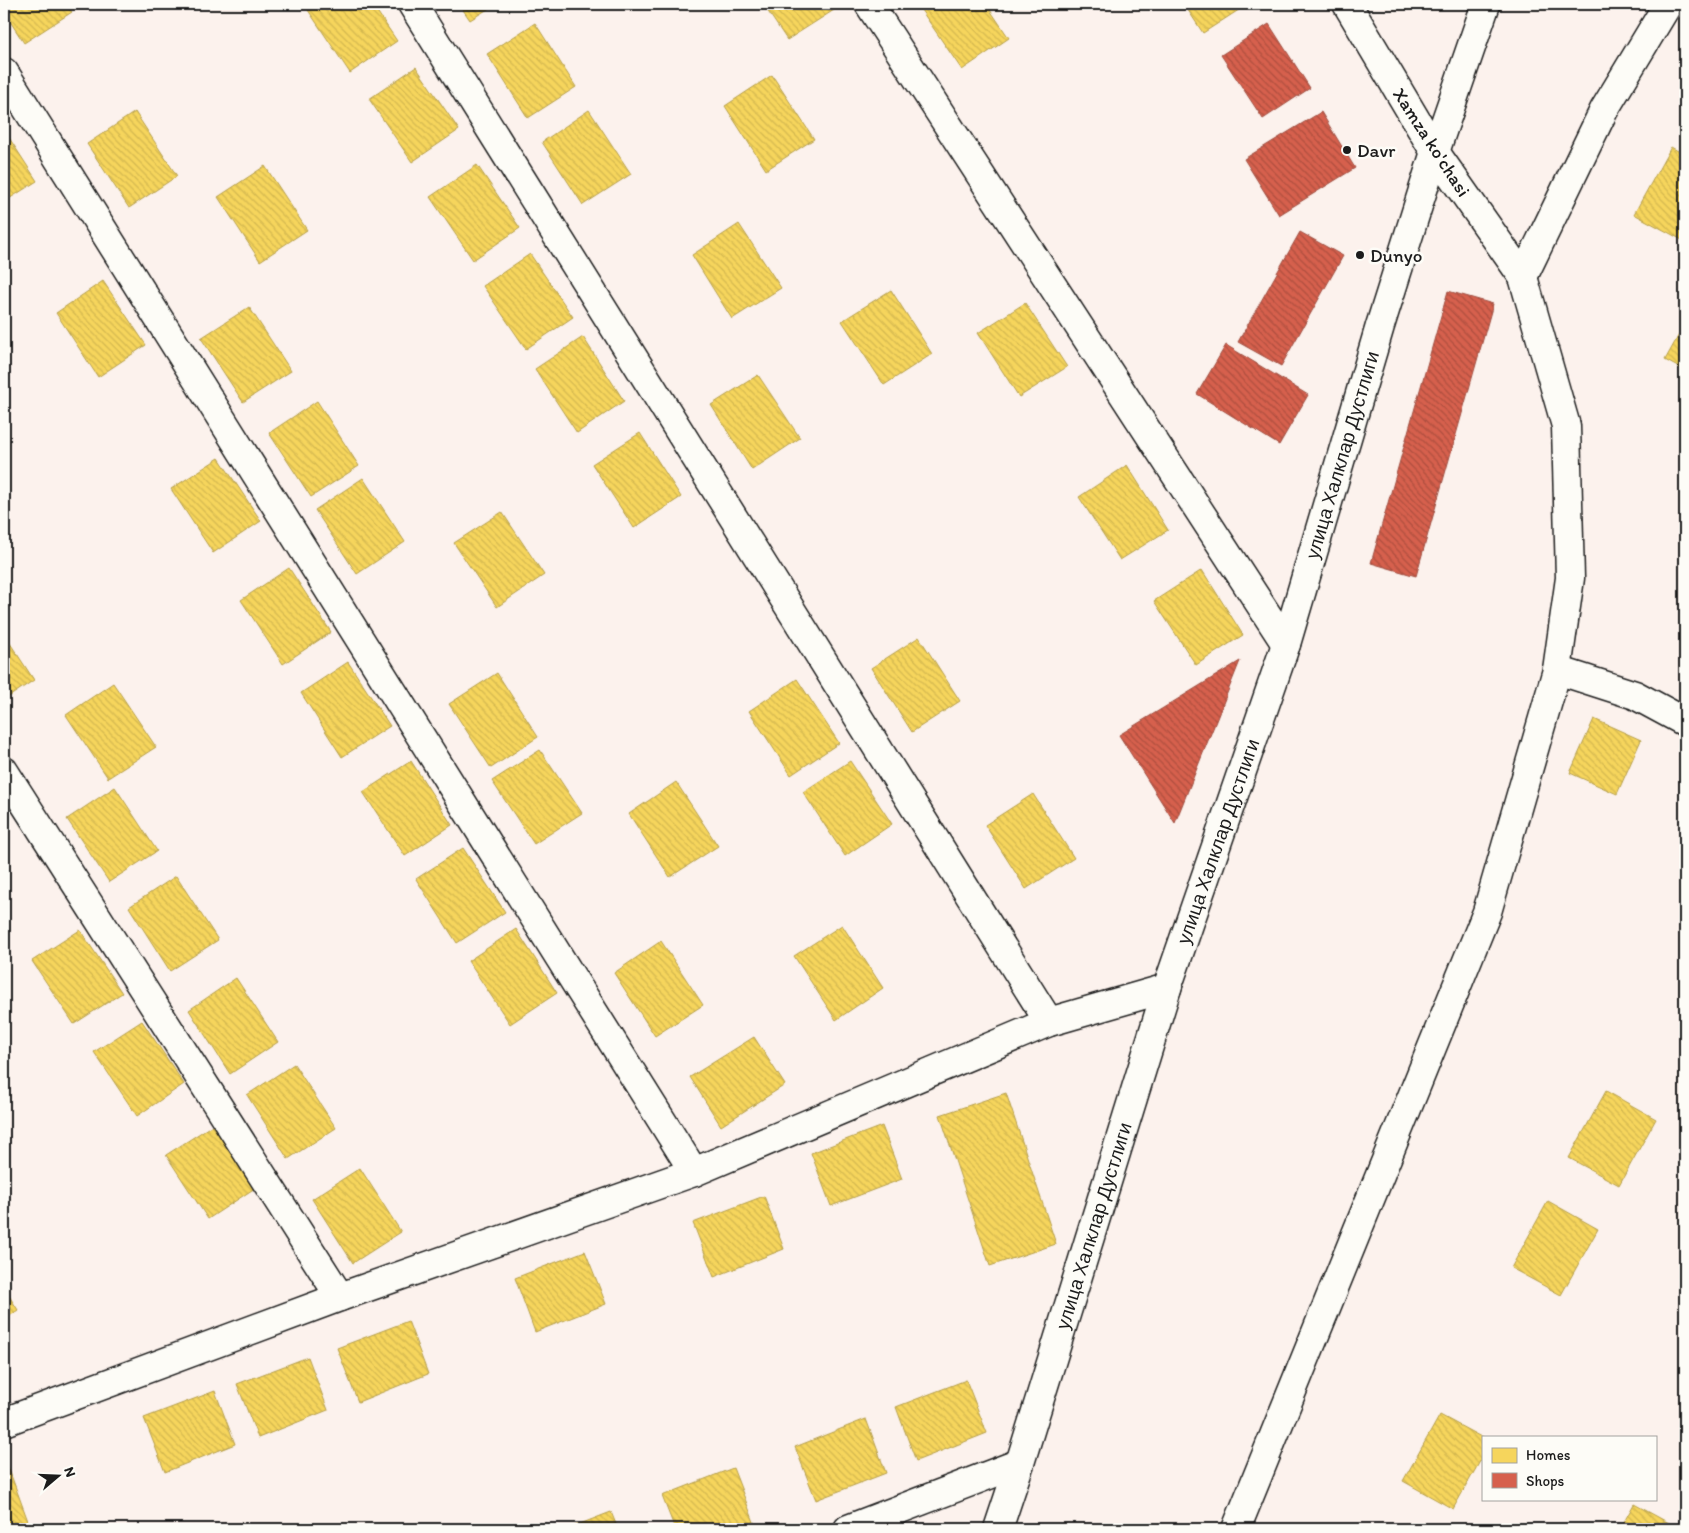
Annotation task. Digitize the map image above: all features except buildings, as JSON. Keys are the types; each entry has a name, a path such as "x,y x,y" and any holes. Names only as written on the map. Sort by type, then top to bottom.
{"street":[{"path":"412,4 1048,1022"},
{"path":"869,4 1286,644"},
{"name":"Xamza ko'chasi","path":"1236,1529 1487,912 1557,670 1570,578 1566,426 1523,277 1435,152 1347,4"},
{"name":"улица Халклар Дустлиги","path":"998,1529 1167,988 1286,644 1380,326 1435,152 1486,4"},
{"path":"1523,277 1604,110 1668,4"},
{"path":"4,72 694,1172"},
{"path":"1557,670 1636,694 1685,722"},
{"path":"4,771 340,1297"},
{"path":"4,1422 340,1297 694,1172 1048,1022 1167,988"},
{"path":"848,1529 1020,1463"}],"place":[{"name":"Davr","path":"1347,150"},
{"name":"Dunyo","path":"1360,255"}]}
